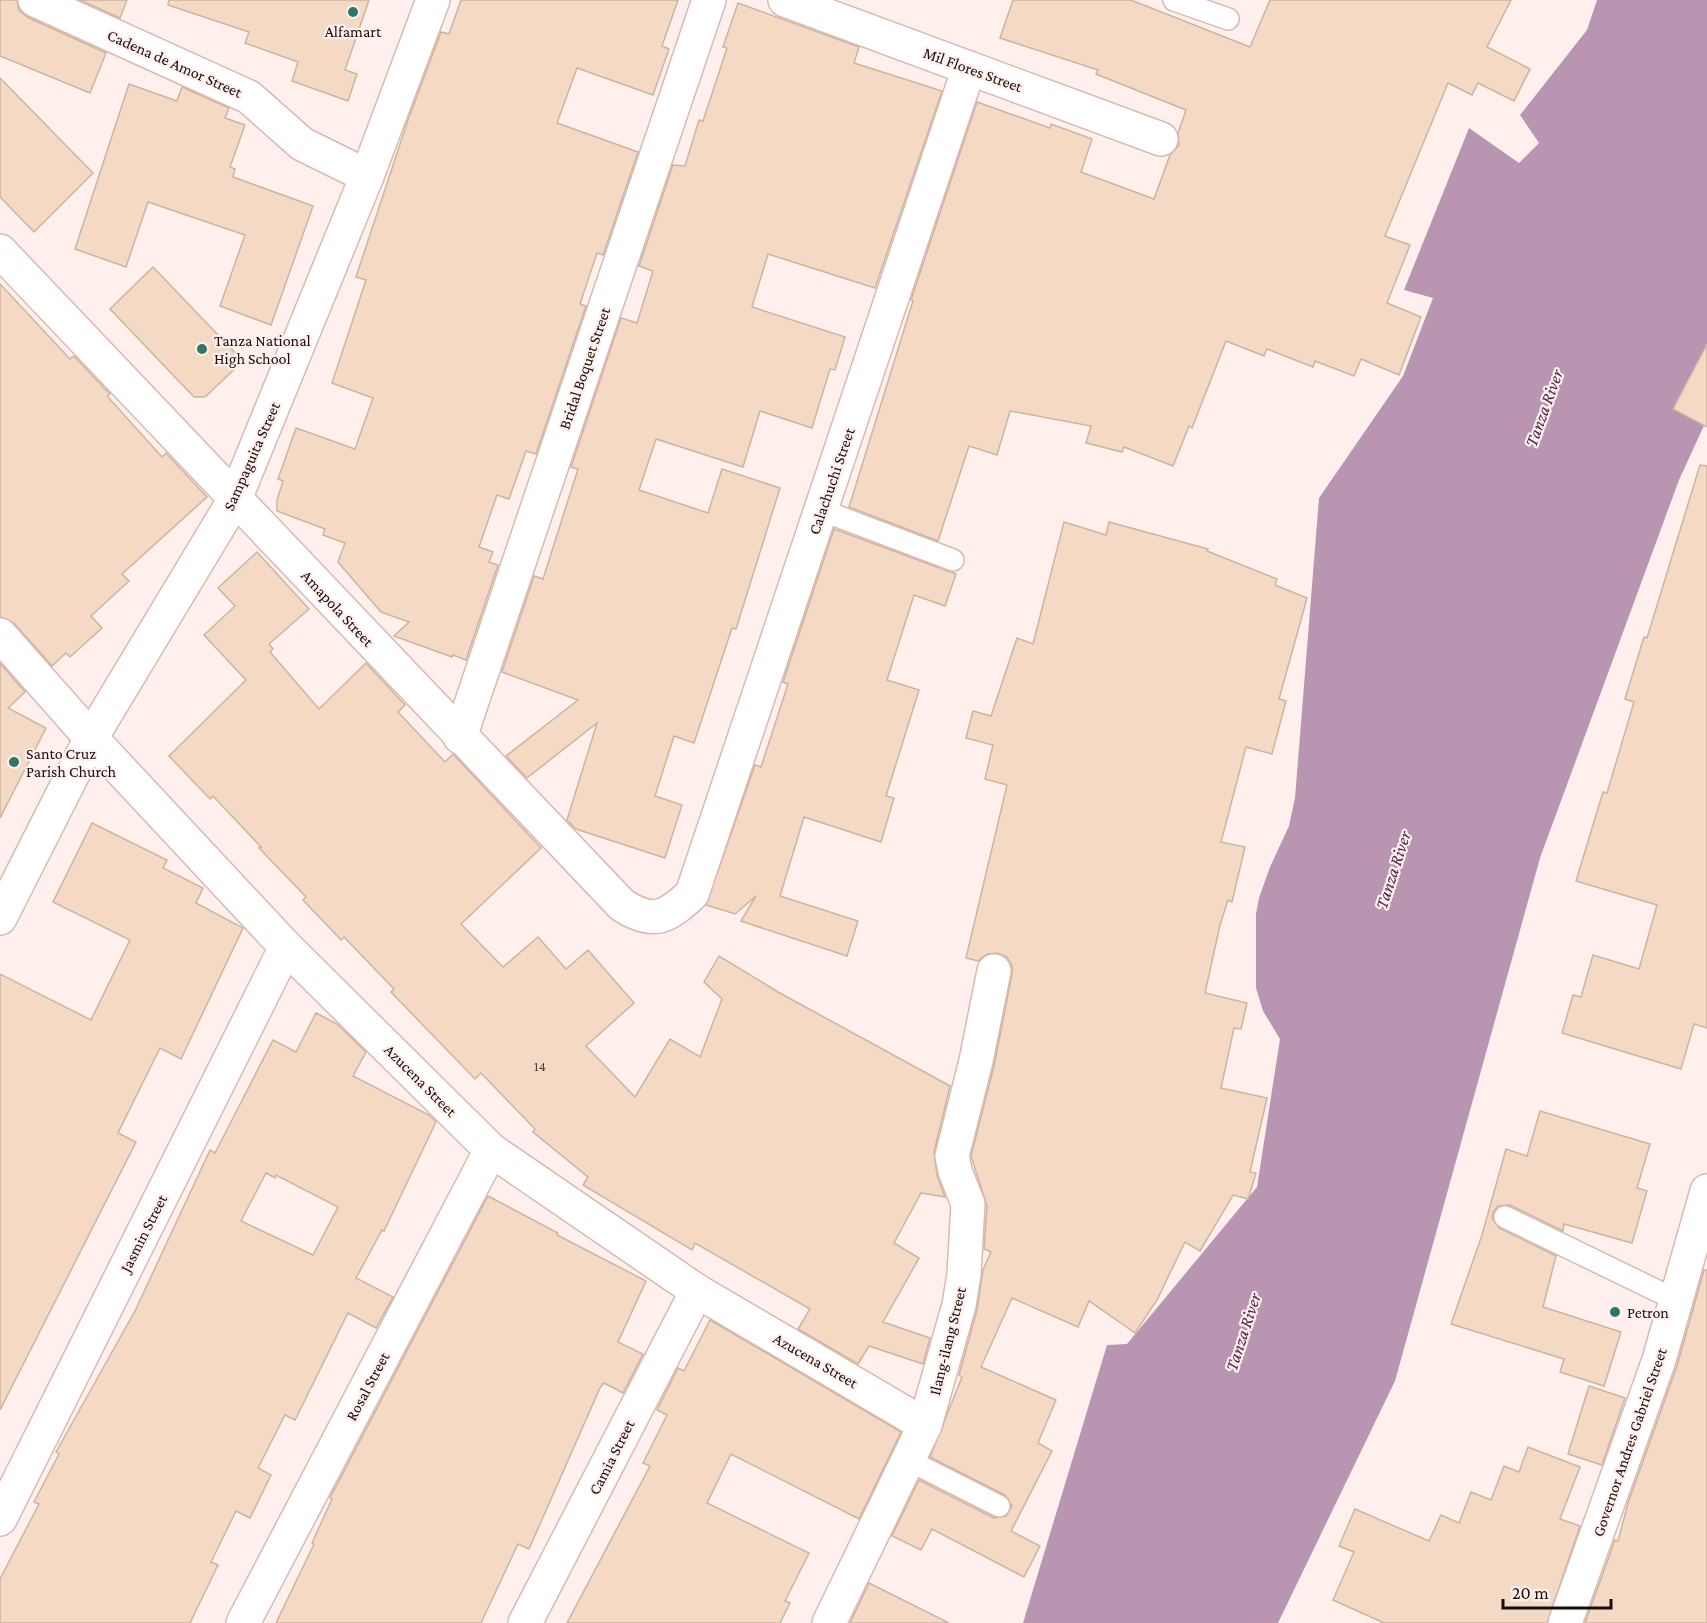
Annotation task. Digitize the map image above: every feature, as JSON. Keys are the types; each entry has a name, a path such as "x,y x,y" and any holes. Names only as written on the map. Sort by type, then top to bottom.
{"street":[{"name":"Cadena de Amor Street","path":"35,0 249,97 302,144 368,176"},
{"name":"Sampaguita Street","path":"0,918 91,738 235,500 368,176 433,0"},
{"name":"Bridal Boquet Street","path":"460,737 709,0"},
{"name":"Mil Flores Street","path":"785,0 1161,139"},
{"name":"Calachuchi Street","path":"692,894 969,68"},
{"name":"Amapola Street","path":"0,251 622,905 639,916 658,918 676,909 692,894"},
{"name":"Azucena Street","path":"0,635 91,738 286,947 491,1150 697,1291 925,1425"},
{"name":"Jasmin Street","path":"0,1519 286,947"},
{"name":"Ilang-ilang Street","path":"829,1623 925,1425 959,1305 964,1274 968,1204 954,1171 952,1156 976,1061 993,971"},
{"name":"Rosal Street","path":"243,1623 491,1150"},
{"name":"Governor Andres Gabriel Street","path":"1565,1623 1659,1360 1707,1191"},
{"name":"Camia Street","path":"525,1623 697,1291"}],"lane":[{"path":"1174,0 1228,19"},
{"path":"821,510 953,560"},
{"path":"1505,1217 1676,1300"},
{"path":"908,1460 999,1506"}],"water":[{"name":"Tanza River","path":"1597,0 1707,0 1707,419 1679,480 1540,858 1395,1381 1278,1623 1023,1623 1107,1345 1127,1344 1257,1187 1280,1039 1263,1011 1256,988 1256,914 1270,867 1289,826 1295,798 1319,498 1403,376 1433,298 1404,290 1469,128 1519,163 1539,143 1520,115 1587,30"}],"building":[{"path":"0,0 17,0 19,10 27,17 106,53 90,93 0,56"},
{"path":"80,0 127,0 120,18"},
{"path":"169,0 369,0 345,70 357,74 348,101 292,81 298,62 245,43 249,32 168,5"},
{"path":"461,0 678,0 662,46 669,49 653,95 577,68 557,123 638,152 603,255 597,253 580,304 586,306 536,454 526,451 509,499 497,495 479,547 493,552 489,562 498,565 466,660 394,636 409,622 381,612 338,562 345,543 323,535 325,529 277,511 277,500 283,481 278,479 296,428 355,449 373,398 332,383 366,280 356,277 408,120 441,32 449,34"},
{"path":"1013,0 1131,0 1250,47 1270,0 1511,0 1487,47 1530,69 1514,101 1478,83 1472,95 1448,83 1385,236 1410,245 1387,303 1421,317 1399,375 1361,359 1354,376 1315,361 1313,367 1267,349 1264,356 1226,341 1192,428 1189,426 1173,466 1124,447 1122,452 1086,443 1091,426 1010,411 997,455 969,446 938,541 849,507 913,301 911,300 977,102 1050,128 1051,124 1092,139 1081,172 1154,199 1170,155 1179,145 1178,133 1186,110 1096,74 1098,70 1000,38"},
{"path":"738,3 859,47 854,63 942,91 875,288 768,254 752,307 845,337 835,370 830,369 812,428 760,411 743,467 656,439 639,490 708,513 722,469 780,488 736,629 732,628 694,743 674,736 655,796 682,805 665,858 576,829 567,820 597,723 527,778 506,756 578,700 502,672 534,576 543,579 578,469 571,467 621,318 637,323 653,271 639,266 673,165 685,166 699,120 703,121 727,48 723,47"},
{"path":"0,78 93,173 34,232 0,197"},
{"path":"129,84 177,101 182,87 229,108 225,118 245,125 230,167 235,169 233,177 313,206 271,325 220,306 245,235 148,202 126,267 75,249"},
{"path":"153,267 243,361 205,397 194,397 110,309"},
{"path":"0,284 70,359 74,356 110,394 107,396 162,457 166,453 207,497 122,574 129,581 91,616 102,628 70,657 66,653 52,666 14,623 0,617"},
{"path":"1707,344 1707,427 1673,409"},
{"path":"1700,465 1707,466 1707,1028 1694,1024 1681,1069 1562,1033 1573,995 1581,997 1593,955 1639,969 1657,905 1576,881 1603,792 1607,793 1634,702 1625,699 1644,637 1647,638"},
{"path":"1064,522 1106,535 1109,522 1208,549 1207,551 1277,579 1275,585 1307,598 1279,699 1286,701 1272,754 1246,747 1221,842 1245,847 1232,902 1228,900 1220,925 1205,993 1247,1003 1241,1029 1234,1028 1221,1088 1267,1098 1250,1172 1256,1173 1248,1199 1233,1195 1200,1251 1185,1242 1157,1300 1135,1333 1089,1301 1078,1327 1012,1298 981,1367 1056,1400 1038,1443 1052,1451 1011,1531 1040,1546 1024,1577 932,1529 921,1550 892,1536 919,1480 994,1518 1006,1516 1012,1506 1005,1495 930,1457 962,1377 959,1375 977,1310 983,1270 991,1252 984,1249 987,1206 971,1156 994,1066 1012,974 1012,966 1007,957 998,953 987,954 978,961 966,958 1007,785 985,779 993,745 966,738 973,711 991,716 1017,638 1033,644"},
{"path":"834,529 956,574 945,606 914,595 887,680 919,690 886,796 894,798 881,842 804,817 780,896 858,921 847,956 741,921 756,896 735,914 706,905 755,765 761,767 788,684 783,682"},
{"path":"257,552 309,609 269,644 273,649 270,652 319,709 366,663 405,705 398,712 445,762 453,754 541,848 461,924 503,967 538,937 566,969 588,950 634,1003 586,1046 635,1097 670,1039 700,1057 722,999 704,982 719,956 778,992 950,1086 934,1152 937,1175 945,1197 921,1193 894,1243 919,1258 883,1322 930,1338 923,1364 869,1346 858,1364 798,1329 810,1309 695,1243 692,1250 583,1185 588,1177 533,1132 535,1129 481,1073 475,1079 391,992 394,989 344,937 341,940 303,900 306,897 213,796 210,799 169,756 246,680 204,635 235,606 218,588"},
{"name":"Santo Cruz Parish Church","path":"0,663 25,692 8,708 46,728 0,818"},
{"path":"92,823 167,860 163,868 203,888 196,903 243,928 181,1059 160,1048 118,1133 136,1142 0,1410 0,974 91,1020 130,940 53,902"},
{"path":"316,1013 337,1024 366,1052 353,1076 429,1115 436,1122 384,1231 382,1230 356,1278 393,1297 376,1328 348,1313 295,1420 285,1415 258,1468 271,1475 250,1518 236,1511 211,1562 218,1565 190,1623 0,1623 0,1579 39,1504 34,1502 59,1454 56,1452 135,1311 210,1150 215,1153 273,1040 296,1052","holes":["266,1173 275,1178 276,1175 338,1207 313,1255 241,1221"]},
{"path":"1540,1111 1650,1144 1637,1188 1647,1191 1632,1243 1564,1224 1563,1231 1510,1205 1498,1206 1493,1212 1492,1218 1499,1228 1556,1256 1543,1307 1621,1332 1604,1386 1560,1372 1564,1359 1451,1324 1482,1235 1506,1149 1527,1156"},
{"path":"488,1196 646,1281 618,1342 643,1354 623,1393 604,1383 600,1388 529,1549 518,1544 481,1623 276,1623 314,1544 312,1543 332,1499 330,1498"},
{"path":"1704,1270 1707,1270 1707,1623 1585,1623 1615,1540 1618,1541 1628,1503 1677,1366"},
{"path":"710,1320 901,1432 859,1519 731,1454 707,1503 809,1553 785,1601 790,1603 780,1623 567,1623 650,1466 643,1463 667,1415 657,1410 678,1368 684,1371"},
{"path":"1589,1386 1625,1398 1602,1465 1568,1454"},
{"path":"1528,1447 1580,1467 1560,1519 1580,1526 1547,1623 1384,1623 1333,1600 1354,1552 1339,1546 1355,1509 1429,1541 1441,1515 1459,1523 1471,1492 1491,1500 1504,1466 1519,1472"},
{"path":"869,1583 949,1623 850,1623"}],"place":[{"name":"Alfamart","path":"353,12"},
{"name":"Tanza National High School","path":"202,349"},
{"name":"Santo Cruz Parish Church","path":"14,762"},
{"name":"Petron","path":"1615,1312"}]}
